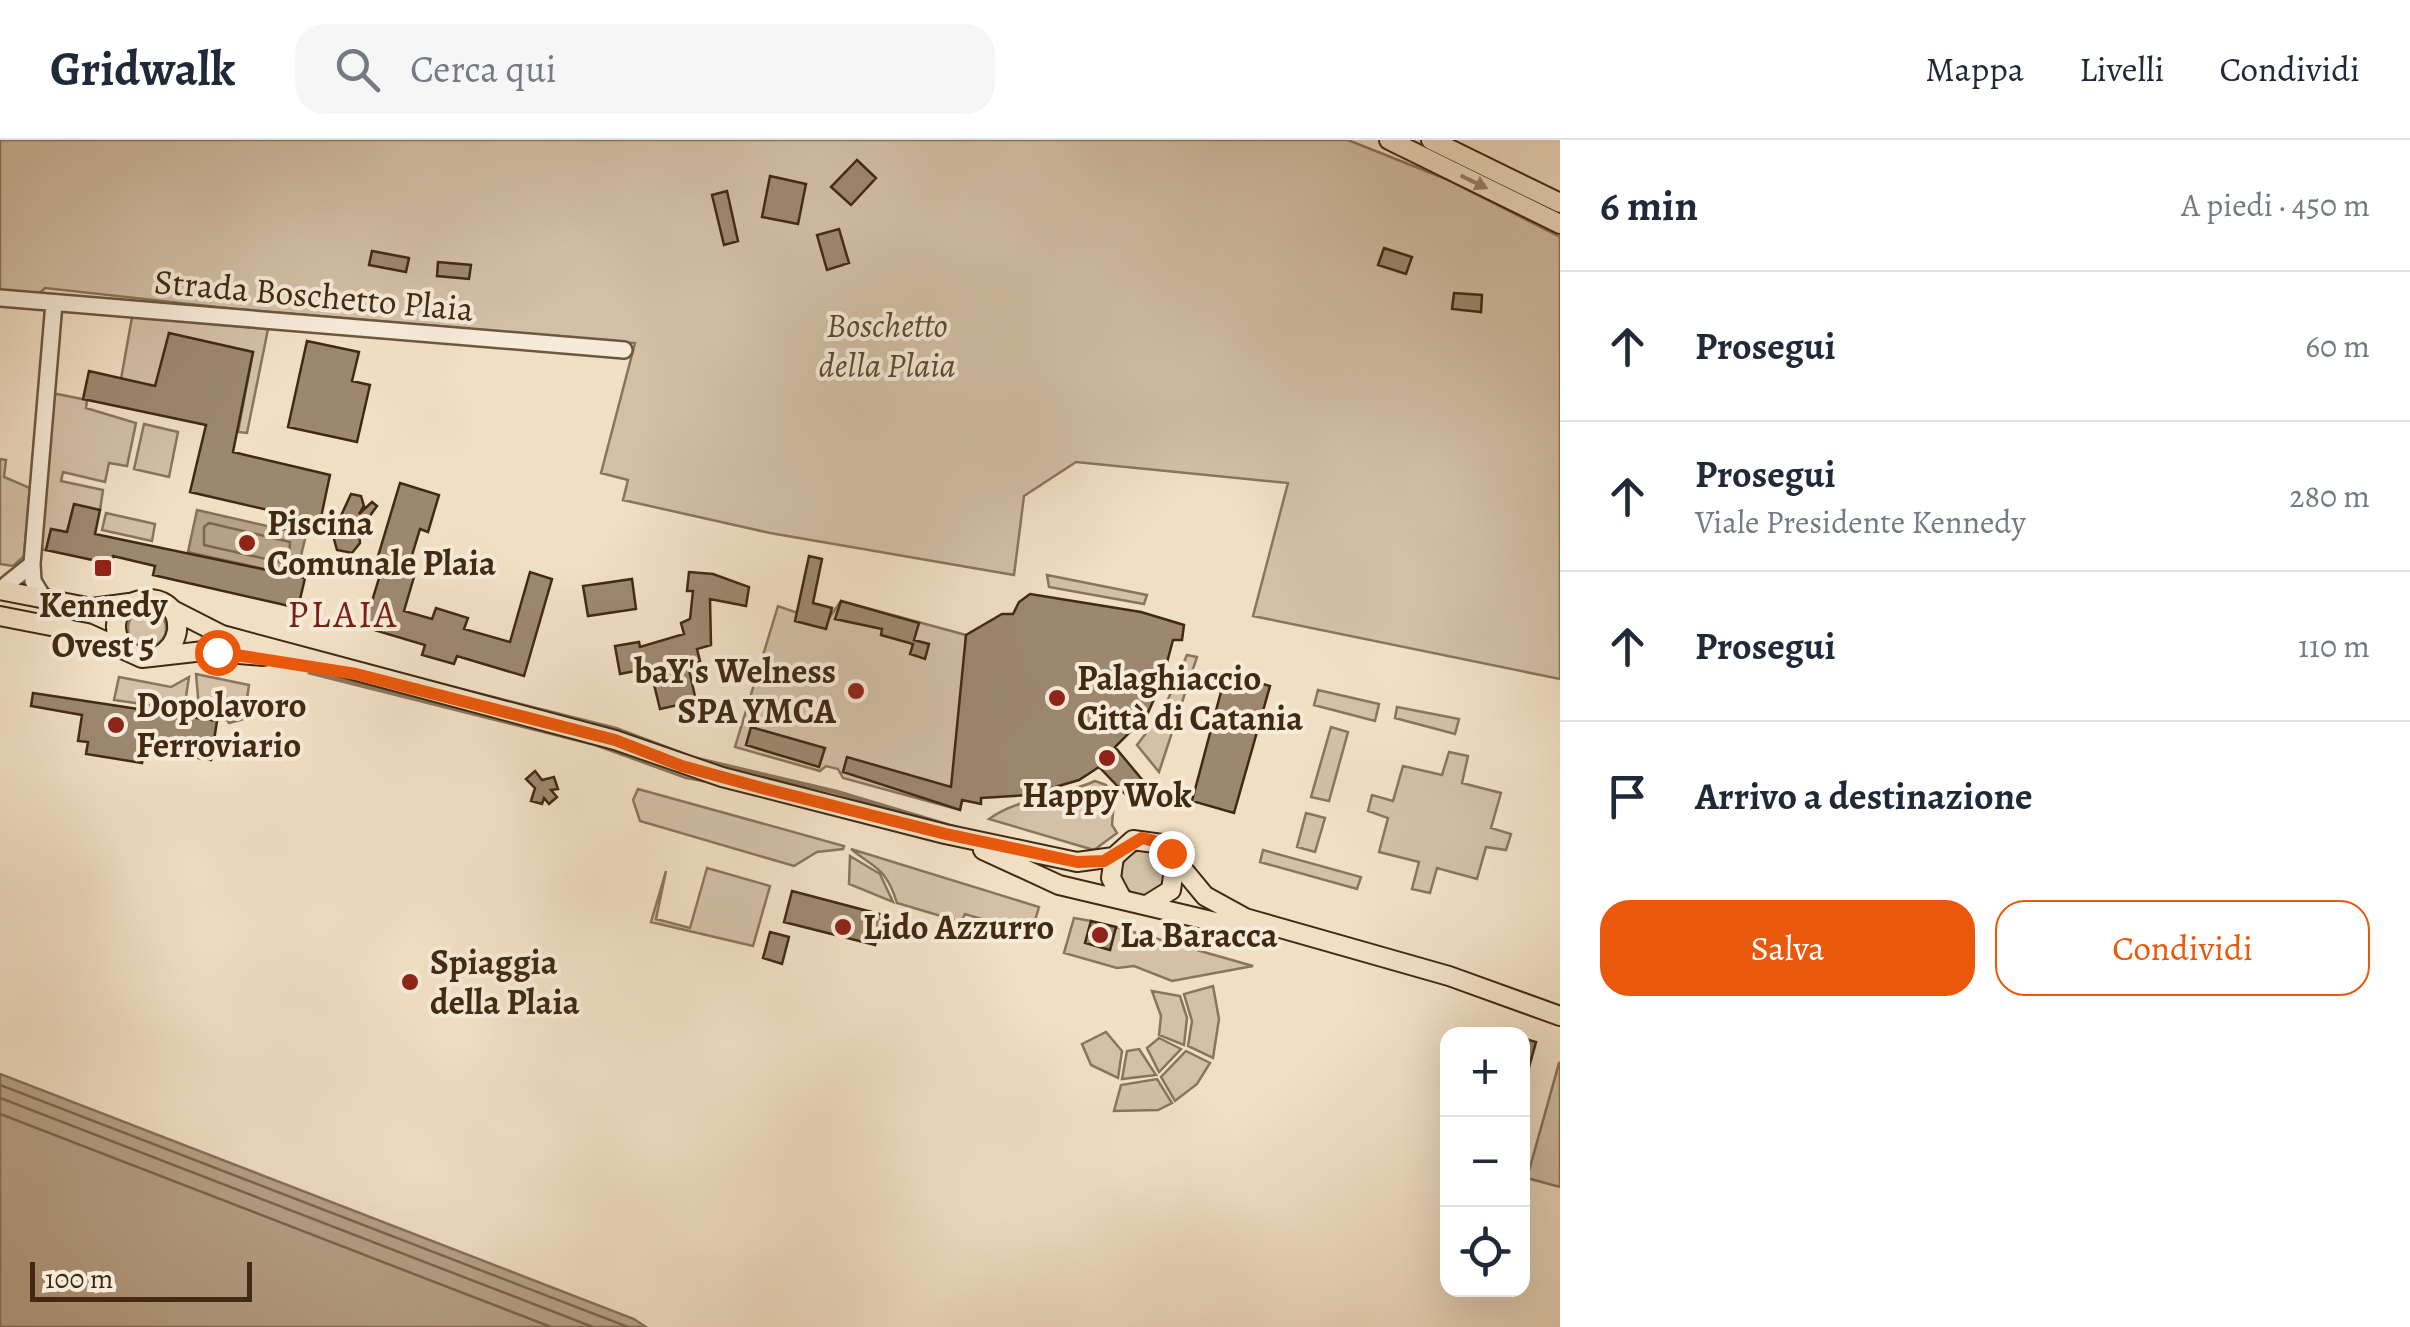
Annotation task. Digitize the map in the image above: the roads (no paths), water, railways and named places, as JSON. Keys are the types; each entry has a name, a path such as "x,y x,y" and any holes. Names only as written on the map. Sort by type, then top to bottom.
{"main road":[{"path":"1389,140 1560,224"},
{"path":"1431,140 1560,203"},
{"path":"0,590 92,608 148,598 205,630 356,674 558,725 722,777 946,834 1077,862 1114,857"},
{"path":"125,650 117,623 130,603"},
{"path":"158,656 172,646 176,633 169,608"},
{"path":"0,616 87,633 138,658 204,651 241,653 356,674"},
{"path":"946,834 1059,885 1181,911 1210,924 1344,947"},
{"path":"1121,897 1111,878 1114,857 1126,844 1146,839 1166,847 1216,904 1245,918 1449,976 1560,1016"},
{"path":"1146,905 1172,890 1175,861"}],"street":[{"name":"Strada Boschetto Plaia","path":"0,298 624,350"},
{"path":"44,598 33,582 32,564 54,303"},
{"path":"0,590 32,564"}],"water":[{"name":"Piscina Comunale Plaia","path":"197,510 306,535 296,576 188,552"},
{"path":"0,1074 634,1319 646,1327 0,1327"}],"place":[{"name":"Piscina Comunale Plaia","path":"247,543"},
{"name":"Kennedy Ovest 5","path":"103,568"},
{"name":"baY's Welness SPA YMCA","path":"856,691"},
{"name":"Palaghiaccio Città di Catania","path":"1057,698"},
{"name":"Dopolavoro Ferroviario","path":"116,725"},
{"name":"Happy Wok","path":"1107,758"},
{"name":"Lido Azzurro","path":"843,927"},
{"name":"La Baracca","path":"1100,935"},
{"name":"Spiaggia della Plaia","path":"410,982"}],"district":[{"name":"PLAIA","path":"343,614"}],"park label":[{"name":"Boschetto della Plaia","path":"887,345"}]}
